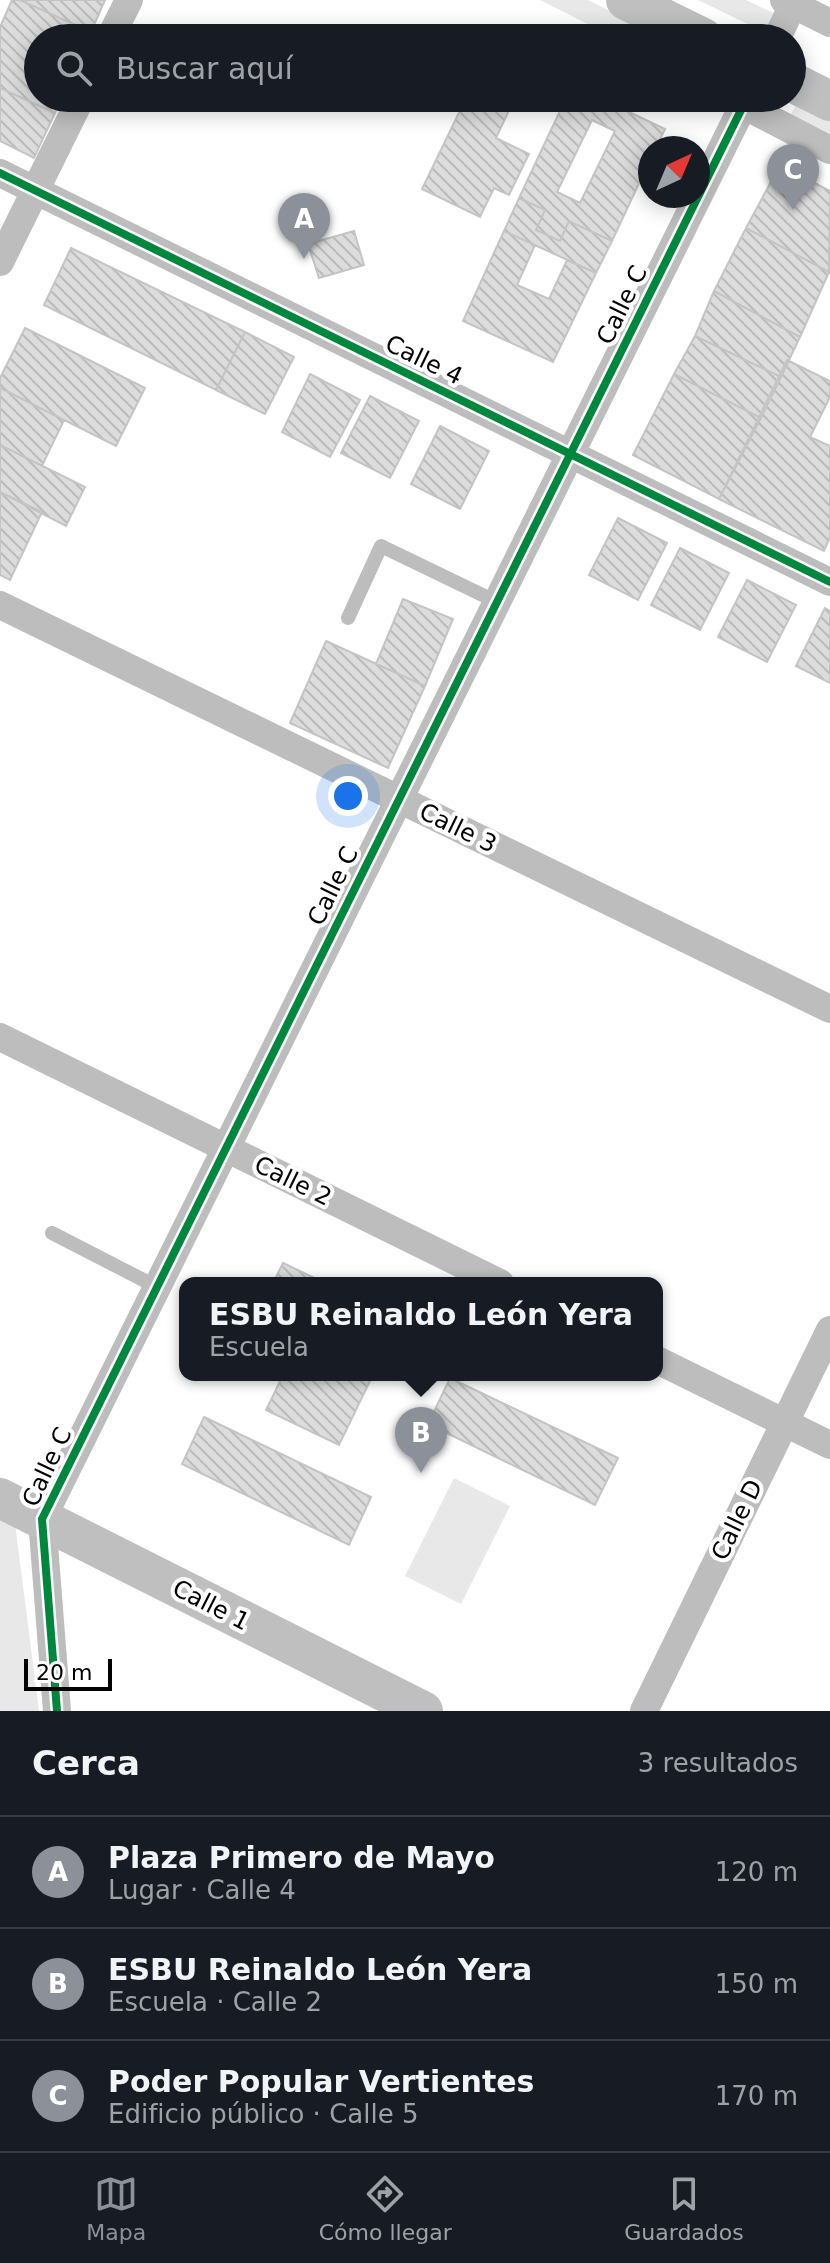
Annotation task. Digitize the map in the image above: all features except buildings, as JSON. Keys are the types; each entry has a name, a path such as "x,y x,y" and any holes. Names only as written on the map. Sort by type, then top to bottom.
{"street":[{"path":"117,24 129,0"},
{"path":"626,0 675,24"},
{"path":"782,24 791,2 830,23"},
{"path":"806,89 830,101"},
{"path":"0,262 74,112"},
{"name":"Calle C","path":"57,1711 42,1519 740,112"},
{"path":"763,112 830,150"},
{"name":"Calle 4","path":"0,173 830,582"},
{"name":"Calle 3","path":"0,605 830,1009"},
{"name":"Calle 2","path":"0,1037 488,1277"},
{"name":"Calle D","path":"644,1711 830,1330"},
{"path":"663,1363 830,1445"},
{"name":"Calle 1","path":"0,1498 423,1711"}],"lane":[{"path":"348,618 381,546 497,602"},
{"path":"52,1233 157,1287"}],"shaded area":[{"path":"540,0 588,0 636,24 587,24"},
{"path":"698,0 746,0 773,13 768,24 748,24"},
{"path":"806,103 830,115 830,139 789,118 792,112 806,112"},
{"path":"454,1478 510,1506 461,1604 405,1576"},
{"path":"0,1516 15,1523 39,1711 0,1711"}],"cycle path":[{"path":"57,1711 42,1519 740,112"},
{"path":"0,173 830,582"}],"place":[{"name":"Poder Popular Vertientes","path":"793,210"},
{"name":"Plaza Primero de Mayo","path":"304,259"},
{"name":"ESBU Reinaldo León Yera","path":"421,1473"}]}
